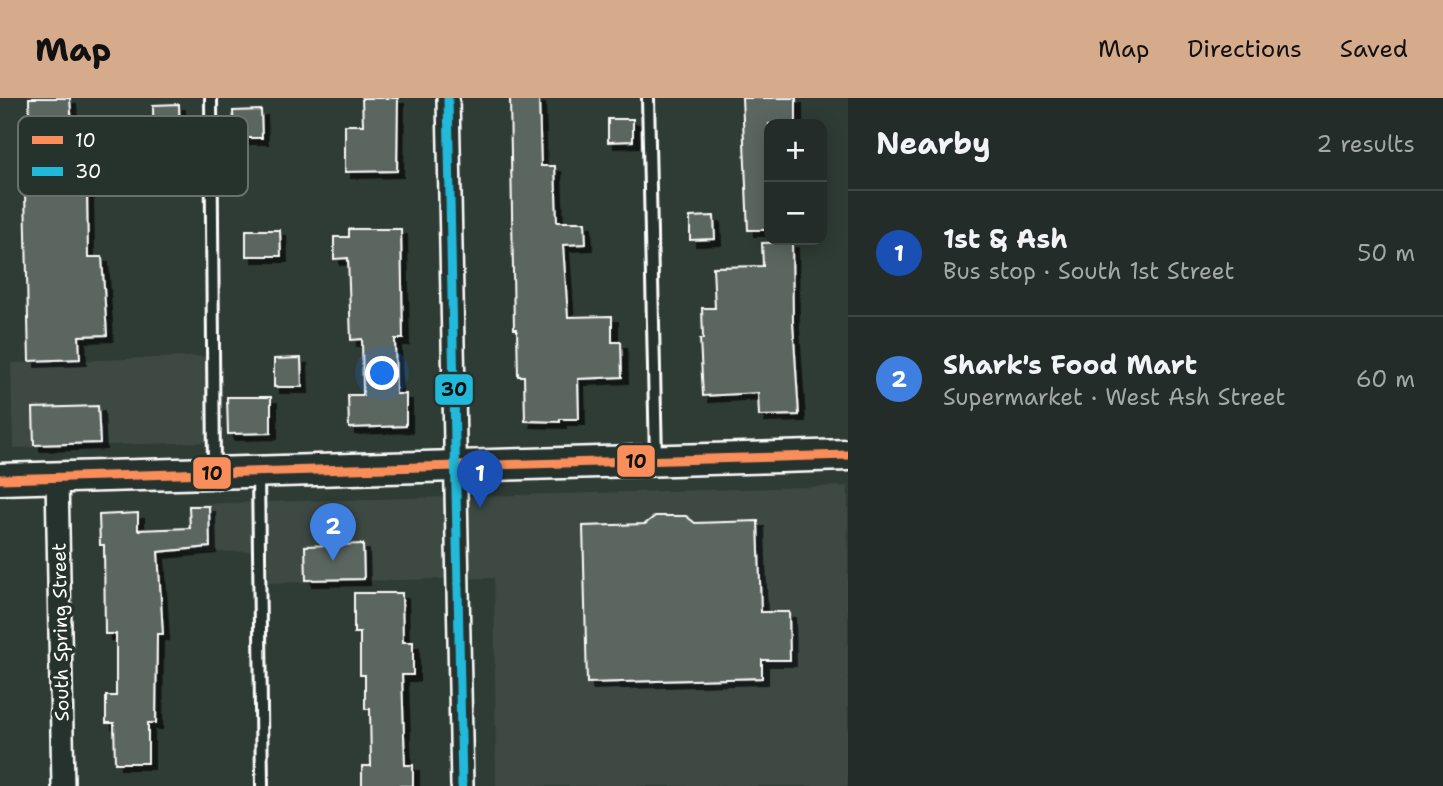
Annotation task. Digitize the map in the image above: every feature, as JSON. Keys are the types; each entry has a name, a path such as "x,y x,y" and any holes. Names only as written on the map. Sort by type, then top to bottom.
{"street":[{"path":"448,98 462,786"},
{"path":"0,479 848,455"},
{"name":"South Spring Street","path":"57,477 63,786"}],"lane":[{"path":"211,98 211,116"},
{"path":"648,98 656,460"},
{"path":"212,196 214,472"},
{"path":"258,470 262,786"}],"shaded area":[{"path":"209,356 210,442 13,448 11,363"},
{"path":"848,486 848,786 496,786 494,578 269,583 268,551 188,553 187,504"}],"building":[{"path":"29,98 70,98 71,116 29,116"},
{"path":"362,98 398,98 397,171 345,172 345,125 363,125"},
{"path":"510,98 539,98 541,166 555,166 557,222 585,222 586,244 563,245 568,317 612,316 612,342 621,342 622,377 578,379 579,419 560,419 560,422 525,421 524,376 518,376 517,329 514,329"},
{"path":"742,98 796,98 796,119 764,119 764,230 748,230"},
{"path":"179,104 179,116 153,116 153,105"},
{"path":"261,110 262,138 248,138 248,116 233,116 233,111"},
{"path":"608,119 633,119 633,141 608,142"},
{"path":"25,196 87,196 88,257 102,257 107,335 79,336 80,359 29,361"},
{"path":"714,216 715,239 690,240 690,217"},
{"path":"349,229 401,229 403,339 395,339 396,394 406,394 406,426 349,428 348,395 363,395 362,339 351,340 348,258 334,259 334,237 349,237"},
{"path":"246,230 280,230 281,256 246,256"},
{"path":"762,243 792,245 793,323 799,415 759,416 758,393 703,396 700,339 703,339 702,308 715,308 713,267 763,266"},
{"path":"301,358 302,387 274,387 274,359"},
{"path":"227,397 271,397 271,433 228,434"},
{"path":"98,406 100,443 34,445 33,408"},
{"path":"189,506 209,506 210,547 158,552 163,634 157,634 156,723 148,723 148,763 115,763 114,723 106,723 106,696 116,696 116,634 105,634 104,545 100,545 99,515 138,513 138,530 190,528"},
{"path":"655,516 686,516 695,523 758,521 761,612 789,612 790,660 762,660 762,678 587,683 583,526 645,524"},
{"path":"363,544 364,579 306,580 305,546"},
{"path":"354,593 402,593 403,642 413,642 413,675 402,675 405,765 413,765 413,786 362,786 362,766 371,766 370,709 365,709 365,675 360,675 360,633 354,633"}],"transit line":[{"name":"30","path":"448,98 462,786"},
{"name":"10","path":"0,479 848,455"}],"place":[{"name":"1st & Ash","path":"480,508"},
{"name":"Shark's Food Mart","path":"333,561"}]}
